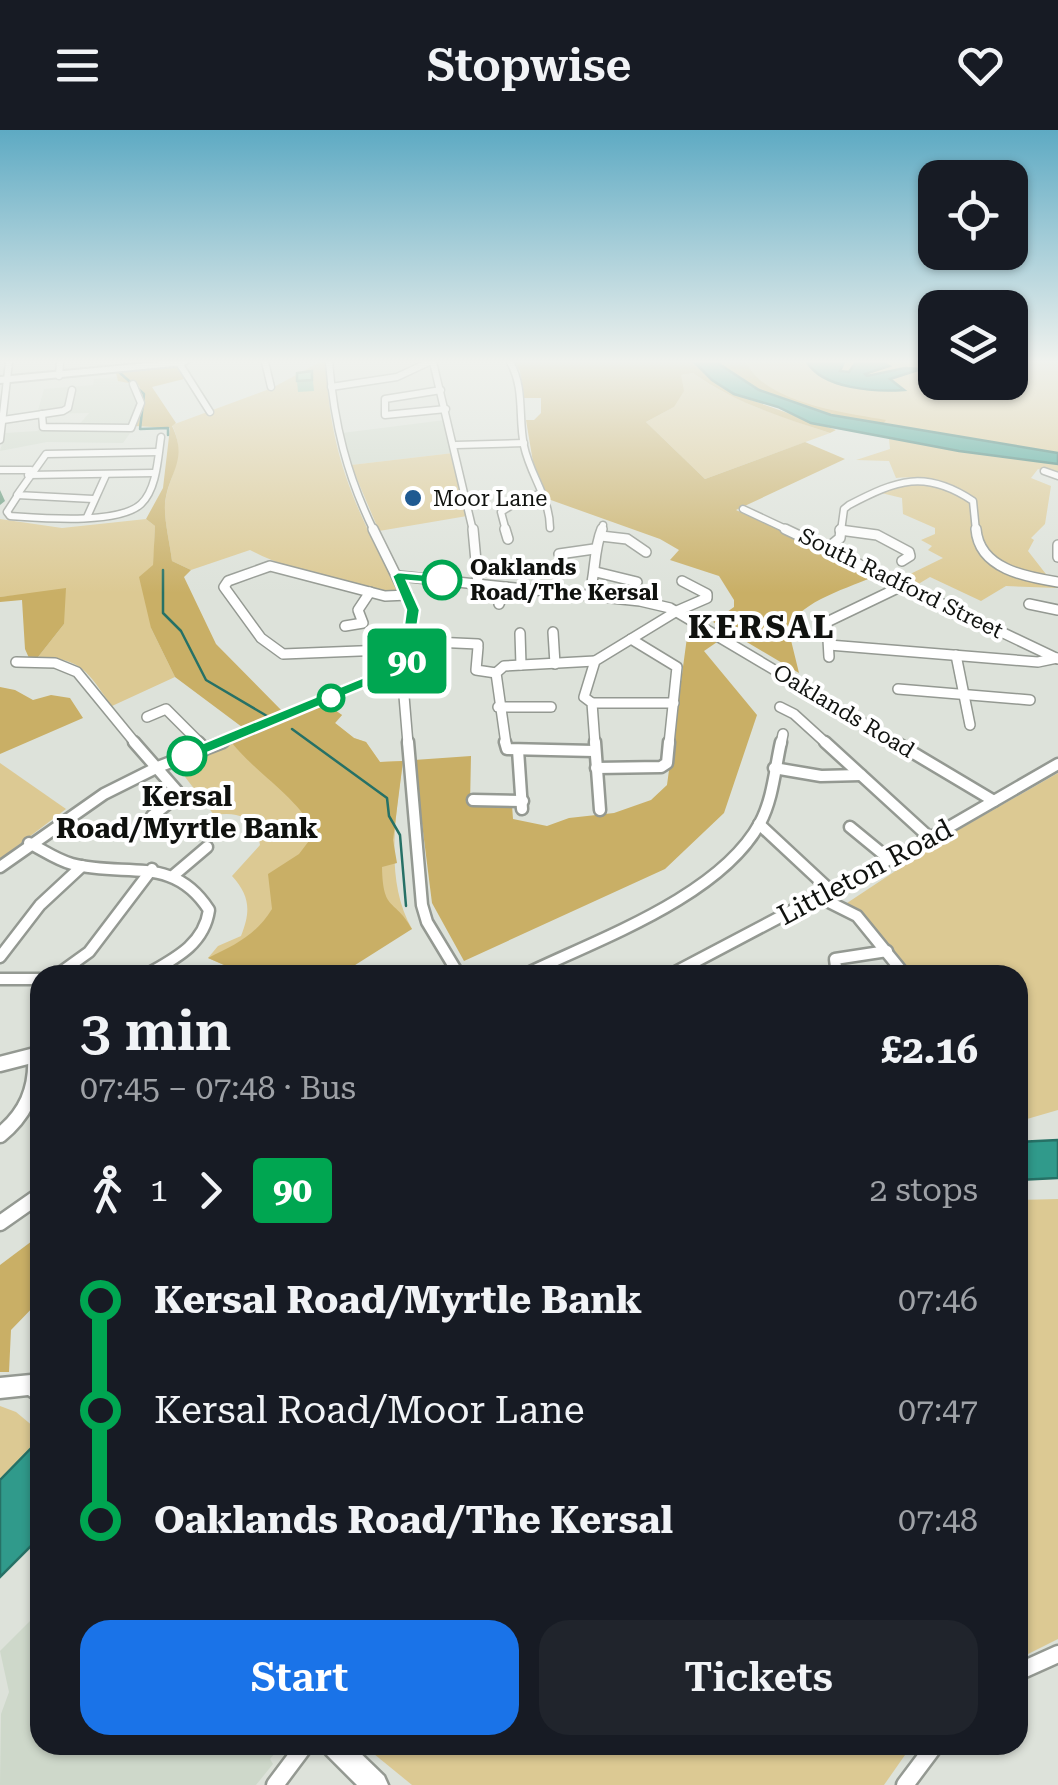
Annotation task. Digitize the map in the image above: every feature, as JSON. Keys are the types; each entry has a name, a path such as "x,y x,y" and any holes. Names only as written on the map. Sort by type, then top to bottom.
{"main road":[{"path":"0,1388 30,1386"},
{"path":"345,1755 375,1785"}],"street":[{"path":"158,452 51,453 30,472 7,512 10,516 87,516 140,506 153,473 158,452 160,439"},
{"path":"339,439 352,488 413,610 404,696 422,905 427,922 453,965"},
{"path":"454,439 472,518 478,584"},
{"path":"524,439 552,526"},
{"path":"456,446 524,444"},
{"path":"0,470 153,473"},
{"path":"1044,471 1058,476"},
{"path":"87,516 106,475"},
{"path":"829,548 840,538 844,509 849,505 900,480 932,481 973,501 977,508 978,542 991,558 1016,572 1058,582"},
{"path":"510,536 501,512 523,498 541,494"},
{"path":"18,496 93,498"},
{"name":"South Radford Street","path":"743,509 1058,658"},
{"path":"589,596 596,572 594,549 603,525"},
{"path":"840,530 881,536 909,557"},
{"path":"601,536 628,539 646,552"},
{"path":"1058,545 1058,558"},
{"path":"559,554 594,549"},
{"path":"408,596 370,592 262,566 228,581 224,587 261,638 277,652 303,656 411,645 478,644 476,670 496,673"},
{"path":"596,572 637,582"},
{"name":"Oaklands Road","path":"398,576 650,602 678,612 994,801"},
{"path":"594,751 518,750 505,746 496,673 502,667 595,662 708,598 690,583"},
{"path":"829,657 827,622 904,584"},
{"path":"498,604 506,587"},
{"path":"345,626 363,623 358,610 370,592"},
{"path":"1029,604 1058,610"},
{"path":"552,632 555,664"},
{"path":"520,633 521,665"},
{"path":"596,768 661,767 666,763 677,666 631,639"},
{"path":"829,645 1038,662 1058,658"},
{"path":"956,655 970,726"},
{"path":"16,662 55,663 78,672 102,707 158,767 177,795 152,816"},
{"path":"595,662 584,697 592,703 674,703"},
{"path":"0,867 104,794 158,767 381,675 405,671"},
{"path":"898,689 1030,700"},
{"path":"592,703 600,810"},
{"path":"147,718 170,706 205,749"},
{"path":"498,707 551,707"},
{"path":"780,707 794,714 930,838"},
{"path":"544,965 696,888 728,862 759,824 783,734"},
{"path":"473,800 523,805 518,750"},
{"name":"Littleton Road","path":"692,965 930,838 1058,764"},
{"path":"774,768 821,776 861,774"},
{"path":"759,824 825,894 857,916 898,965"},
{"path":"850,828 889,859"},
{"path":"29,843 82,866 152,870 174,876 206,904 209,922 192,946 162,965"},
{"path":"174,876 207,847"},
{"path":"0,957 30,916 82,866"},
{"path":"76,965 152,870"},
{"path":"836,965 835,959 887,951"},
{"path":"0,979 30,979"},
{"path":"0,1064 30,1057"},
{"path":"0,1135 26,1110 30,1098"},
{"path":"0,1222 30,1202"},
{"path":"1028,1668 1058,1654"},
{"path":"275,1785 298,1755"},
{"path":"906,1785 928,1755"}],"shaded area":[{"path":"3,439 126,439 123,443 47,442 0,451"},
{"path":"169,439 177,439 178,458 165,504 172,561 191,570 184,577 216,644 285,714 246,730 175,677 151,628 139,577 153,565 155,526 146,519 163,488"},
{"path":"176,439 336,439 357,506 399,589 395,593 321,577 250,550 191,570 172,561 165,511"},
{"path":"344,439 450,439 453,453 351,465"},
{"path":"529,439 664,439 705,479 805,442 845,459 736,510 878,575 827,596 795,618 788,628 799,673 713,622 734,607 734,600 719,576 670,560 679,550 660,539 548,499 534,468"},
{"path":"664,439 813,439 705,479"},
{"path":"889,439 1058,464 1058,475 1038,469 1031,478 1051,486 1045,524 1031,538 1034,540 1028,551 1049,578 1019,570 996,558 982,538 978,507 963,491 930,479 896,478 889,461 856,460 890,449"},
{"path":"974,439 1058,439 1058,453"},
{"name":"Moor Lane","path":"453,453 467,516 379,531 351,465"},
{"path":"915,479 964,495 972,504 974,544 989,560 1011,571 1058,584 1058,588 1006,586 981,601 930,577 915,586 900,579 943,558 928,550 932,546 921,540 935,534 935,528 903,514 902,498 877,492"},
{"path":"0,519 62,528 146,519 155,526 151,628 175,677 112,706 75,664 38,657 64,624 21,595 0,597"},
{"path":"66,588 64,624 38,657 29,658 22,600 0,602 0,597"},
{"path":"697,627 720,640 704,651 757,715 724,813 665,869 464,961 432,903 414,760 471,756 470,805 512,805 513,819 547,826 569,818 614,813 651,800 667,785 688,630"},
{"path":"0,687 33,700 51,695 70,698 83,718 0,754"},
{"path":"326,704 342,715 335,723 366,742 380,762 403,761 395,825 395,869 403,910 412,929 283,965 224,965 208,958 218,946 241,936 247,904 232,876 260,845 255,828 245,818 214,815 176,765"},
{"path":"326,704 342,715 335,723 366,742 380,762 403,761 393,840 397,863 382,867 387,898 412,929 355,965 224,965 208,958 244,938 266,918 272,909 268,874 299,854 315,833 289,798 232,743"},
{"path":"0,763 66,809 0,859"},
{"path":"1058,773 1058,1110 1028,1119 1028,965 903,965 863,914 844,905 956,831"},
{"path":"1058,1199 1058,1639 1028,1654 1028,1200"},
{"path":"30,1242 30,1310 11,1330 9,1372 0,1372 0,1265"},
{"path":"0,1406 30,1424 30,1449 0,1480"},
{"path":"30,1621 30,1755 273,1755 270,1759 273,1764 256,1785 0,1785 1,1714 9,1692 0,1651"},
{"path":"375,1755 905,1755 884,1785 412,1785"}],"water":[{"path":"897,439 976,439 1058,453 1058,464"},
{"path":"1058,1140 1058,1178 1028,1180 1028,1142"},
{"path":"30,1449 30,1547 0,1577 0,1480"}],"waterway":[{"path":"163,570 163,613 181,631 206,680 267,716"},
{"path":"292,729 387,798 389,816 400,835 406,906"}],"bus line":[{"name":"90","path":"187,756 286,718 381,675 405,671 414,630 413,610 398,576 442,580"}],"place":[{"name":"Moor Lane","path":"413,498"},
{"name":"Oaklands Road/The Kersal","path":"442,580"},
{"name":"Kersal Road/Myrtle Bank","path":"187,756"}],"district":[{"name":"KERSAL","path":"762,627"}]}
